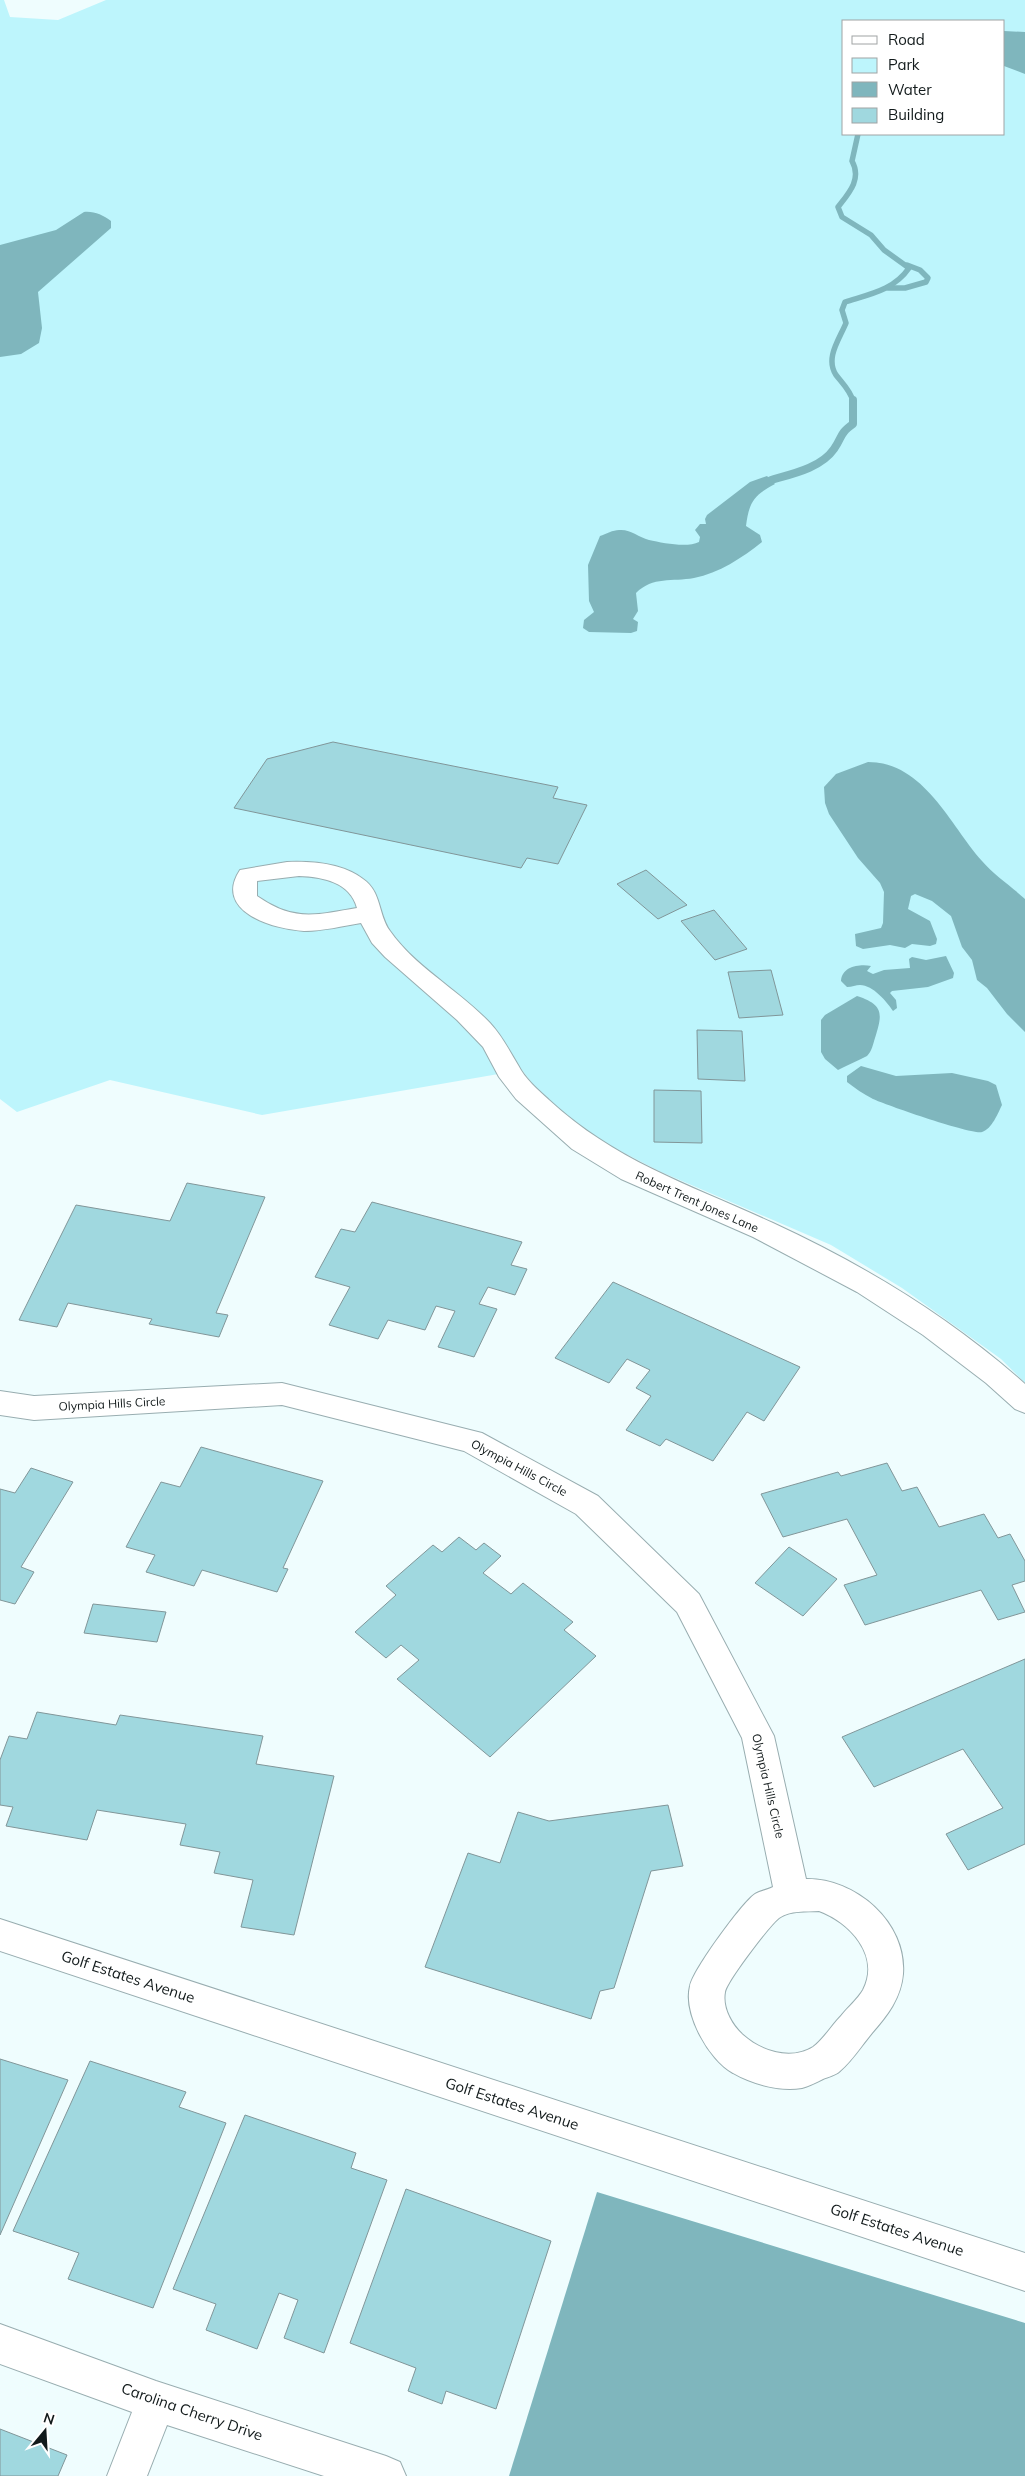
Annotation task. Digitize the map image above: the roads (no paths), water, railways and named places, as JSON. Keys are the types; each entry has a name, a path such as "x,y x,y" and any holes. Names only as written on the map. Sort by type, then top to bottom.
{"street":[{"name":"Robert Trent Jones Lane","path":"372,913 313,924 277,920 259,911 245,899 244,884 248,875 299,867 323,870 349,880 364,891 372,913 376,932 392,950 493,1042 508,1071 526,1093 589,1149 627,1171 670,1192 727,1214 788,1242 892,1299 971,1354 1025,1401"},
{"name":"Olympia Hills Circle","path":"0,1403 34,1408 282,1394 472,1441 587,1505 688,1603 758,1736 792,1896"},
{"path":"819,1895 846,1905 868,1922 882,1947 885,1974 878,1999 828,2059 802,2070 772,2070 745,2060 722,2040 709,2014 708,1987 749,1925 767,1906 792,1896 819,1895"},
{"name":"Golf Estates Avenue","path":"0,1935 1025,2272"},
{"name":"Carolina Cherry Drive","path":"0,2344 156,2401 386,2476"},
{"path":"127,2476 156,2401"}],"water":[{"path":"1005,31 1025,32 1025,74 1005,66"},
{"path":"84,212 95,213 105,217 111,221 111,228 38,292 42,328 39,343 21,354 0,357 0,245 56,230"},
{"path":"767,476 775,484 762,492 754,500 749,511 746,526 760,535 762,542 738,559 712,573 694,578 656,582 642,588 636,593 638,611 633,619 638,622 637,631 631,633 589,632 583,628 584,620 594,612 589,601 588,565 600,536 623,530 649,540 668,544 694,544 699,542 700,537 695,530 700,524 706,524 705,519 707,515 750,482"},
{"path":"868,762 888,765 905,772 920,784 947,814 982,861 1025,899 1025,1032 1007,1014 987,988 977,980 972,960 962,947 951,916 932,901 915,894 911,896 908,909 930,921 937,939 936,944 930,946 912,944 905,948 890,945 863,949 856,946 855,934 881,928 883,923 884,892 880,883 858,858 829,814 825,803 824,787 836,774"},
{"path":"946,956 954,973 953,978 928,987 892,991 890,993 896,1000 897,1008 893,1011 870,988 860,985 847,987 841,981 845,972 852,967 871,966 867,971 873,974 884,970 910,968 909,959 912,957 926,960"},
{"path":"857,996 866,999 877,1007 880,1017 879,1023 872,1047 867,1056 838,1070 825,1059 821,1052 821,1020 825,1015"},
{"path":"861,1066 896,1076 952,1073 988,1081 996,1085 1002,1105 986,1130 975,1132 963,1129 894,1107 862,1093 847,1082 847,1076"},
{"path":"597,2192 1025,2323 1025,2476 509,2476"}],"waterway":[{"path":"853,401 848,390 836,375 832,362 834,349 846,323 842,310 845,302 872,294 889,286 909,268 884,250 871,235 842,217 838,207 850,191 855,180 856,174 852,161 858,135"},
{"path":"888,288 905,288 926,282 928,278 920,270 907,265"},
{"path":"771,480 814,466 828,456 843,433 853,424 853,401"}]}
